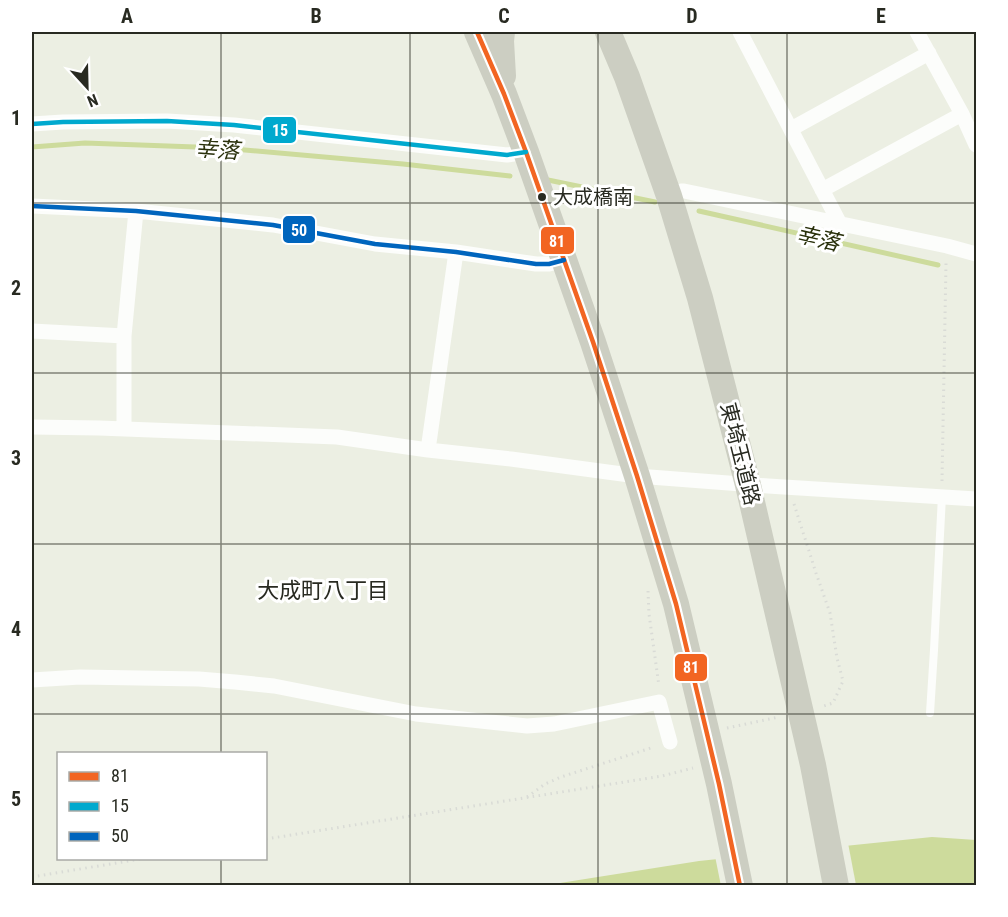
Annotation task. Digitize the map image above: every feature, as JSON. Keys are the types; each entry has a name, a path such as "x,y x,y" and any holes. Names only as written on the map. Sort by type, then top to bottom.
{"highway":[{"path":"477,32 526,152 637,476 676,604 719,784 740,885"},
{"path":"502,32 504,94"},
{"name":"東埼玉道路","path":"608,32 627,77 669,196 700,298 748,485 813,765 836,885"}],"street":[{"path":"740,32 840,224"},
{"path":"917,32 962,114 976,145"},
{"path":"791,129 929,53"},
{"path":"822,190 962,114"},
{"path":"32,124 63,122 212,124 507,155 526,152"},
{"path":"669,196 681,190 976,254"},
{"path":"32,206 136,211 273,225 375,244 456,252 536,264 549,264 564,260"},
{"path":"124,429 124,336 136,211"},
{"path":"428,450 456,252"},
{"path":"32,331 124,336"},
{"path":"32,427 337,437 637,476 976,499"},
{"path":"32,680 199,679 244,683 274,686 416,714 527,726 554,724 659,702 669,742"}],"lane":[{"path":"930,712 942,496"}],"path":[{"path":"942,496 947,246"},
{"path":"790,488 830,613 843,681 833,703 821,707"},
{"path":"648,591 659,683 659,702"},
{"path":"717,730 782,716"},
{"path":"526,798 545,784 561,777 669,742"},
{"path":"267,839 662,776 696,767"},
{"path":"32,877 134,860"}],"shaded area":[{"path":"932,837 976,840 976,885 541,886 699,861"}],"pier":[{"path":"848,843 856,885 721,886 715,856"}],"waterway":[{"name":"幸落","path":"32,147 85,143 223,148 510,176"},
{"name":"幸落","path":"548,180 655,202"},
{"name":"幸落","path":"699,211 938,265"}],"transit line":[{"name":"81","path":"477,32 526,152 593,342 637,476 676,604 719,784 740,886"},
{"name":"15","path":"32,124 167,121 234,125 507,155 526,152"},
{"name":"50","path":"32,206 136,211 273,225 375,244 456,252 536,264 549,264 564,260"}],"place":[{"name":"大成橋南","path":"542,197"}],"district":[{"name":"大成町八丁目","path":"323,590"}]}
